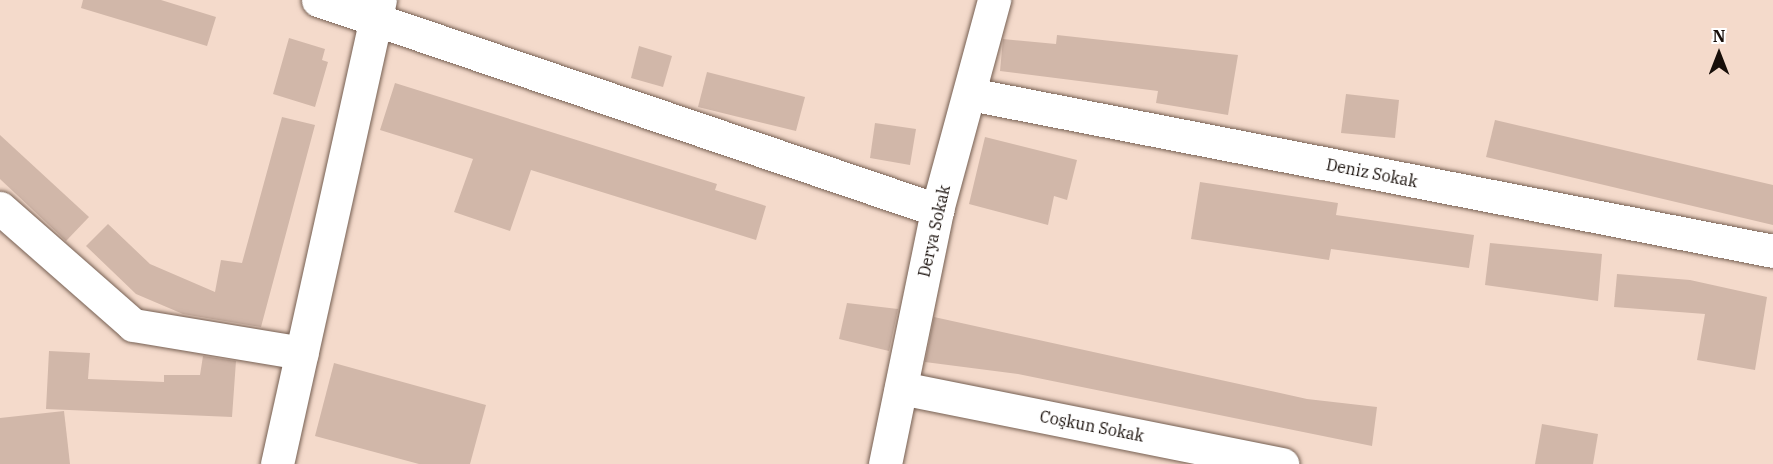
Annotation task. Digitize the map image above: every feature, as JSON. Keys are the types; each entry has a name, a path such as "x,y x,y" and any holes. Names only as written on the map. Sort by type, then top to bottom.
{"street":[{"path":"318,0 378,9 937,210"},
{"name":"Derya Sokak","path":"885,464 937,210 994,0"},
{"path":"277,464 378,9"},
{"name":"Deniz Sokak","path":"970,94 1773,251"},
{"path":"0,208 133,325 302,353"},
{"name":"Coşkun Sokak","path":"901,388 1282,464"}],"building":[{"path":"83,0 161,0 216,17 207,46 81,8"},
{"path":"1057,35 1238,55 1228,115 1156,103 1158,91 1000,71 1003,39 1056,44"},
{"path":"289,38 325,49 322,60 328,62 315,107 273,94"},
{"path":"639,46 672,56 663,87 631,78"},
{"path":"707,72 805,97 796,131 698,107"},
{"path":"395,83 717,184 715,190 766,206 756,240 531,170 510,231 454,212 473,159 380,130"},
{"path":"1346,94 1399,100 1395,138 1341,133"},
{"path":"282,117 315,125 261,327 183,314 136,294 86,246 108,224 150,264 215,292 221,260 242,263"},
{"path":"1495,120 1773,185 1773,225 1486,157"},
{"path":"875,123 916,129 910,165 870,158"},
{"path":"0,135 89,217 66,241 0,179"},
{"path":"985,137 1077,160 1067,200 1054,196 1048,225 969,204"},
{"path":"1200,182 1338,203 1336,215 1474,235 1469,268 1331,249 1329,260 1191,239"},
{"path":"1490,243 1602,254 1598,301 1485,285"},
{"path":"1617,274 1690,280 1767,297 1755,370 1697,360 1705,314 1614,307"},
{"path":"847,303 898,309 889,351 839,339"},
{"path":"934,317 1307,399 1377,407 1372,446 1018,374 925,362"},
{"path":"49,351 90,353 88,379 164,382 164,375 200,375 203,356 236,361 232,417 46,409"},
{"path":"334,363 486,405 470,464 419,464 315,436"},
{"path":"64,411 70,464 0,464 0,418"},
{"path":"1542,424 1598,434 1593,464 1535,464"}]}
